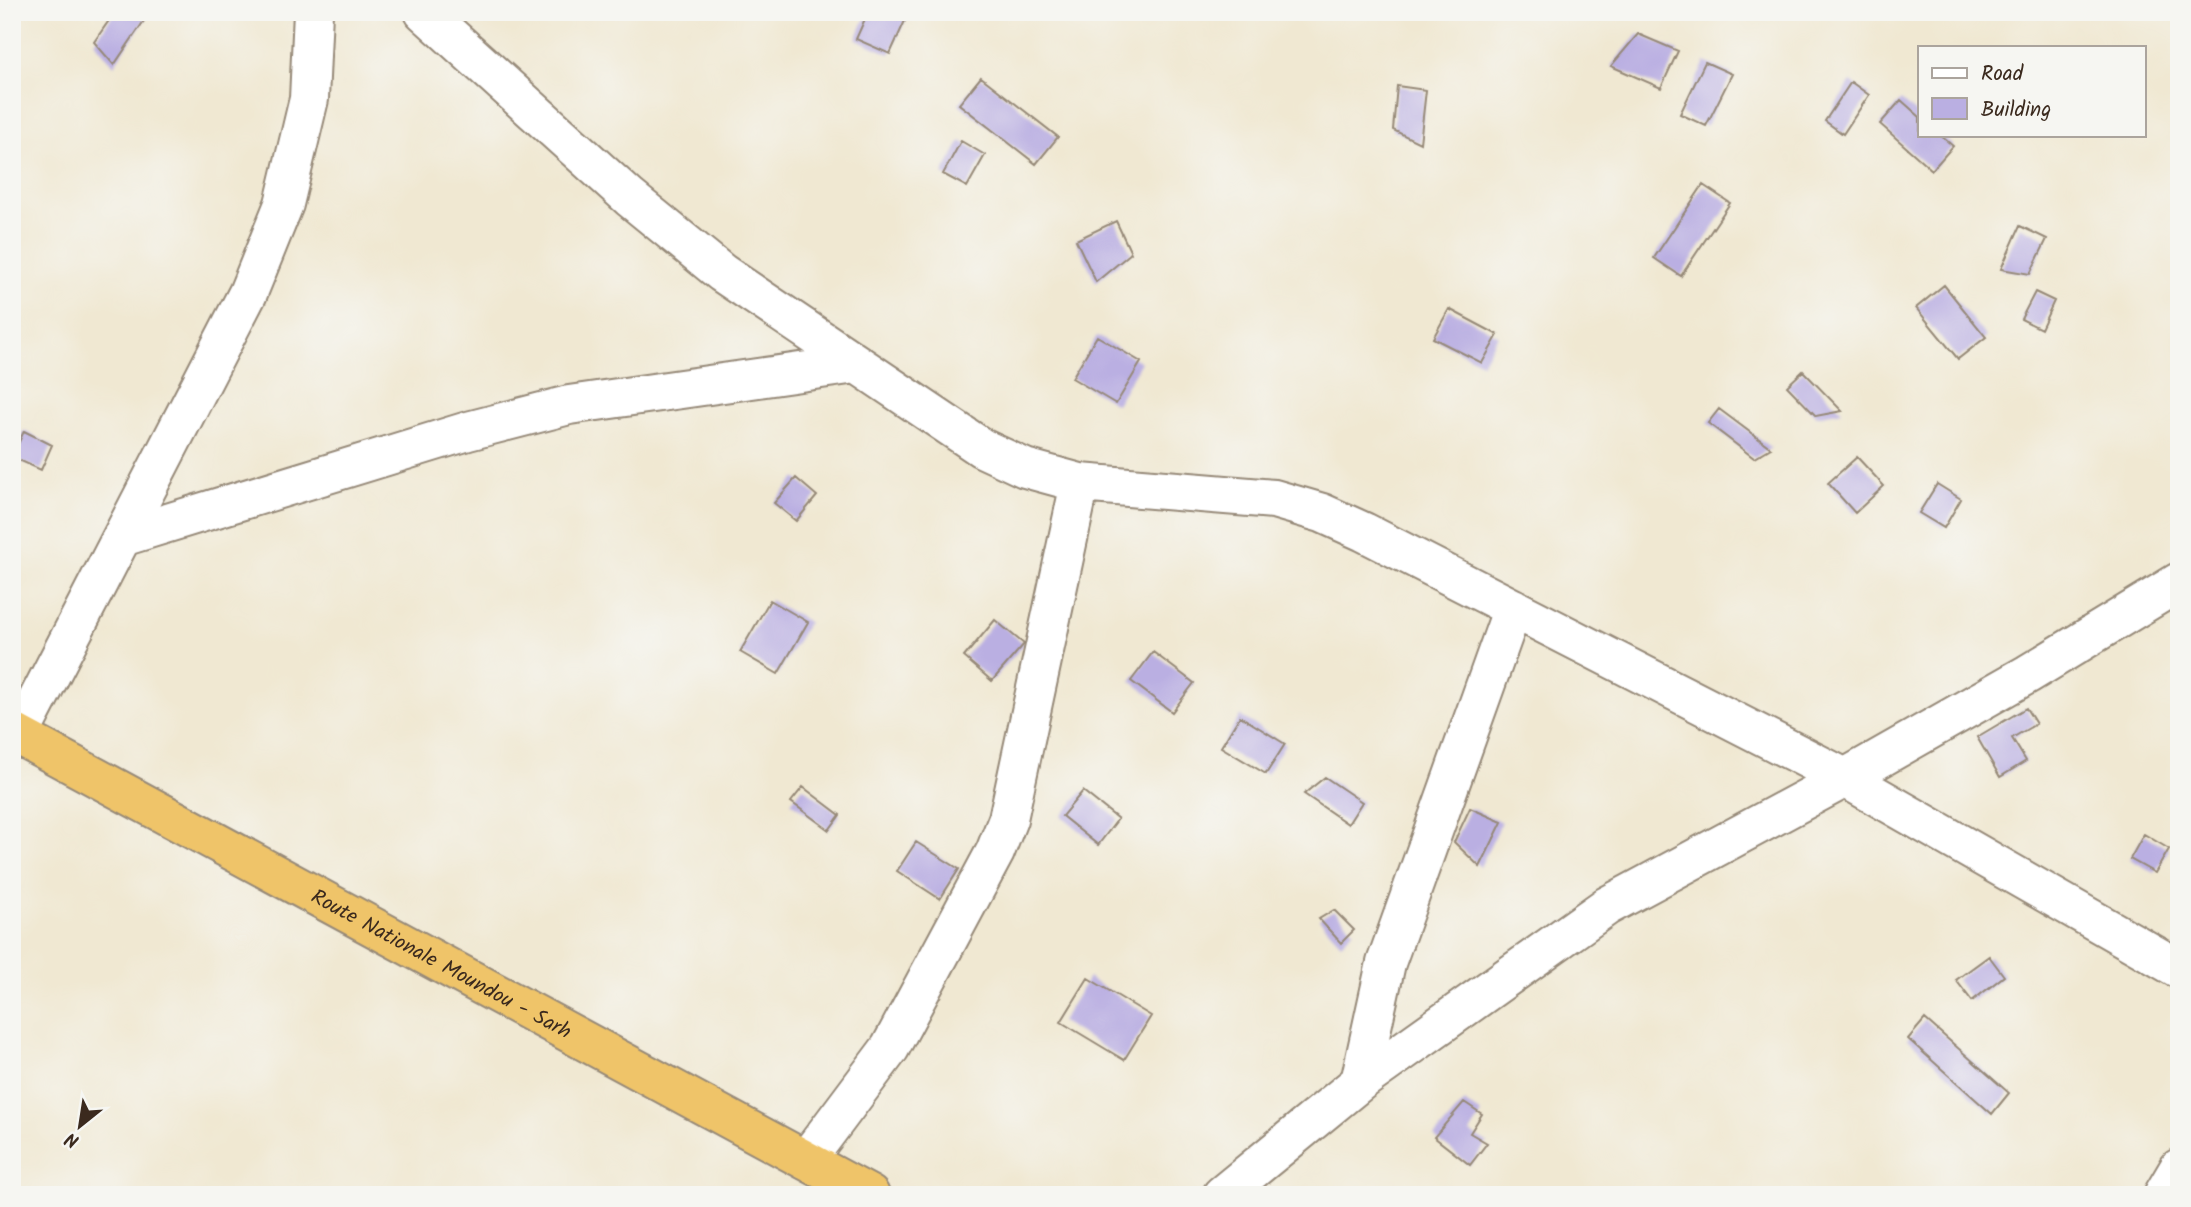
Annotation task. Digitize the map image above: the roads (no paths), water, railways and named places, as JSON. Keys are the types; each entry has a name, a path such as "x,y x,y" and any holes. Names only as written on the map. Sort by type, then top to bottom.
{"highway":[{"name":"Route Nationale Moundou - Sarh","path":"15,734 870,1195"}],"street":[{"path":"15,734 122,537 248,293 284,204 309,99 313,12"},
{"path":"424,12 630,198 722,273 982,448 1025,468 1080,483 1274,499 1322,513 1845,778 2179,969"},
{"path":"122,537 468,431 569,405 856,364"},
{"path":"806,1160 890,1048 995,852 1007,819 1080,483"},
{"path":"1223,1195 1360,1082 1607,906 1845,778 2028,674 2179,582"},
{"path":"1360,1082 1386,963 1513,608"},
{"path":"2163,1195 2179,1168"}]}
